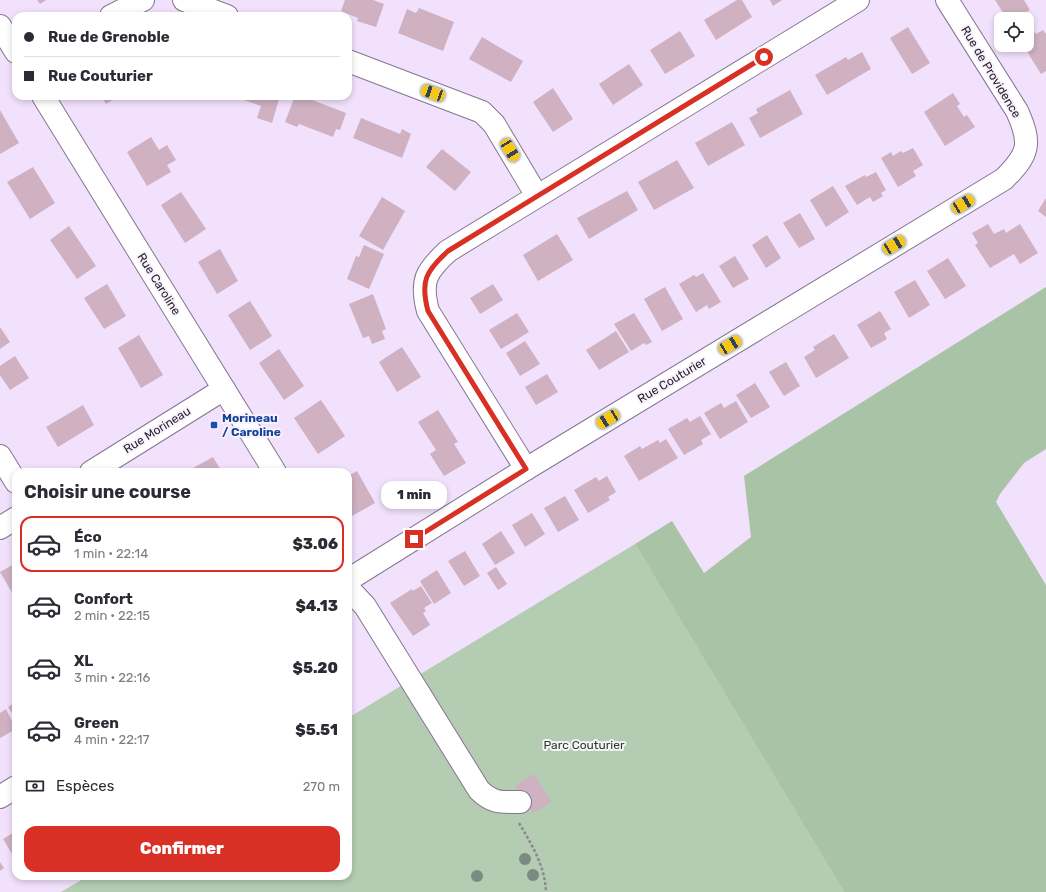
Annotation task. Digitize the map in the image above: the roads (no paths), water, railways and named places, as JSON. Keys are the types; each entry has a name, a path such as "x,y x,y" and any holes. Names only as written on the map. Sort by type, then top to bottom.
{"street":[{"path":"119,12 143,0"},
{"path":"184,0 216,12"},
{"path":"526,469 428,311 423,294 426,280 431,268 448,251 858,0"},
{"name":"Rue de Providence","path":"947,0 1017,111 1026,129 1026,146"},
{"path":"0,26 12,46"},
{"path":"352,63 482,112 494,124 537,196"},
{"name":"Rue Caroline","path":"45,100 273,468"},
{"name":"Rue Couturier","path":"352,578 526,469 1004,179 1019,164 1026,146"},
{"name":"Rue Morineau","path":"96,468 224,389"},
{"path":"0,456 12,476"},
{"path":"0,528 12,520"},
{"path":"352,592 365,606 479,790 488,799 513,802"},
{"path":"0,796 12,789"}],"place":[{"name":"Morineau / Caroline","path":"214,425"}],"park label":[{"name":"Parc Couturier","path":"584,745"}]}
